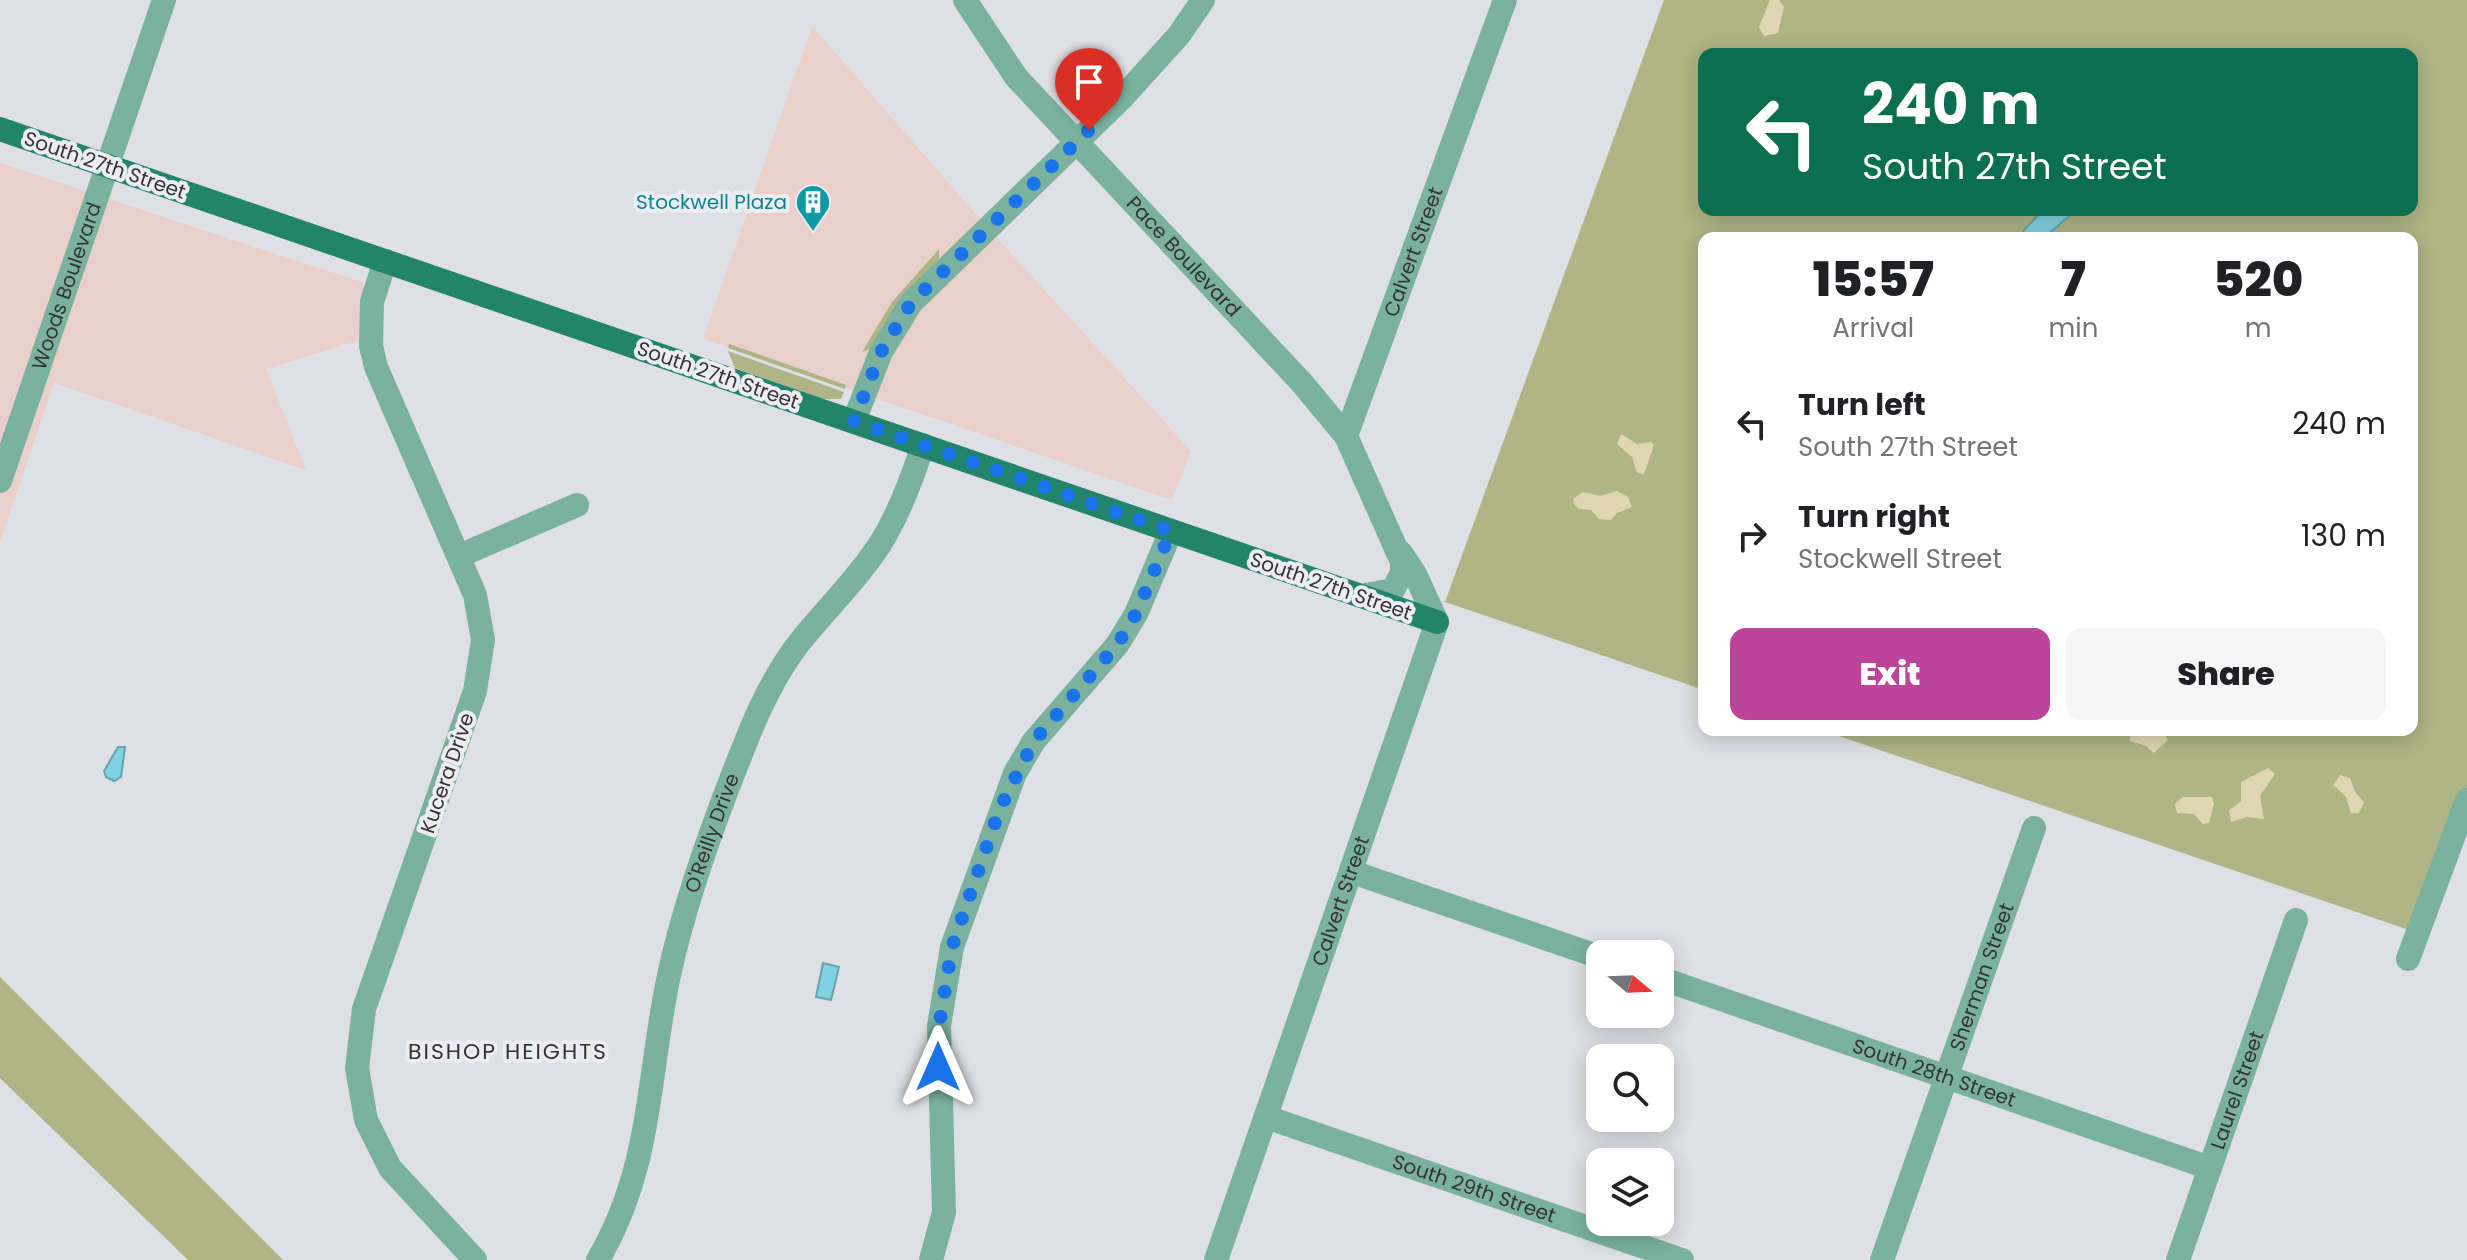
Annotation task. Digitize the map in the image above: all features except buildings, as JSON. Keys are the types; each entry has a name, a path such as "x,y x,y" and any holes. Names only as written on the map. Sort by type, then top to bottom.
{"main road":[{"name":"South 27th Street","path":"0,129 1437,622"}],"street":[{"name":"Woods Boulevard","path":"0,481 164,0"},
{"name":"Pace Boulevard","path":"965,0 1016,77 1302,383 1346,436"},
{"path":"854,421 881,352 911,303 1158,60 1203,0"},
{"name":"Calvert Street","path":"1346,436 1505,0"},
{"name":"Kucera Drive","path":"385,261 369,323 376,367 459,556 480,615 481,666 364,1009 357,1068 366,1120 390,1168 475,1260"},
{"path":"1346,436 1397,547 1415,574 1437,622"},
{"name":"O'Reilly Drive","path":"598,1260 632,1190 642,1154 669,977 682,924 743,747 760,707 788,657 880,544 902,501 923,445"},
{"path":"459,556 577,505"},
{"path":"931,1260 944,1212 939,1026 952,947 1015,773 1057,711 1117,645 1153,581 1171,531"},
{"path":"1361,596 1385,594 1396,586 1402,573 1397,547"},
{"name":"Calvert Street","path":"1216,1260 1437,622"},
{"path":"2408,959 2467,800"},
{"name":"Sherman Street","path":"1882,1260 2034,828"},
{"path":"1352,872 1586,952"},
{"name":"Laurel Street","path":"2178,1260 2296,920"},
{"name":"South 28th Street","path":"1674,983 2210,1168"},
{"name":"South 29th Street","path":"1266,1117 1682,1260"}],"shaded area":[{"path":"812,26 988,228 1191,451 1172,500 703,339"},
{"path":"0,163 377,287 370,337 266,369 306,470 54,383 0,542"}],"green space":[{"path":"1664,0 2467,0 2467,800 2418,933 1839,736 2418,736 2418,232 1698,232 1698,688 1445,602"},
{"path":"939,249 939,258 872,348 862,352 892,302"},
{"path":"729,344 846,385 845,389 728,348"},
{"path":"728,351 844,392 841,399 823,399 735,368"},
{"path":"0,977 283,1260 188,1260 0,1078"}],"sand":[{"path":"1770,0 1779,0 1784,7 1778,33 1764,36 1759,27"},
{"path":"1621,434 1637,444 1651,442 1654,445 1644,474 1637,473 1632,457 1617,444"},
{"path":"1617,491 1628,497 1632,507 1617,513 1611,520 1599,519 1591,510 1579,509 1574,504 1573,499 1583,492 1600,496"},
{"path":"2130,736 2166,736 2168,740 2154,753 2146,746 2130,741"},
{"path":"2268,768 2275,774 2260,796 2264,819 2247,817 2231,822 2229,811 2241,801 2241,782"},
{"path":"2340,775 2350,778 2355,792 2364,802 2359,813 2351,813 2346,797 2333,785"},
{"path":"2183,797 2212,797 2214,804 2209,823 2203,824 2194,814 2177,813 2175,804"}],"water":[{"path":"2037,216 2069,216 2051,232 2023,231"},
{"path":"118,747 125,747 121,777 114,781 106,777 104,771"},
{"path":"823,963 839,967 831,1000 816,997"}],"place":[{"name":"Stockwell Plaza","path":"813,233"}],"district":[{"name":"BISHOP HEIGHTS","path":"508,1051"}],"route":[{"path":"938,1067 943,989 952,947 1015,773 1057,711 1117,645 1153,581 1171,531 854,421 881,352 911,303 925,286 1089,130"}]}
